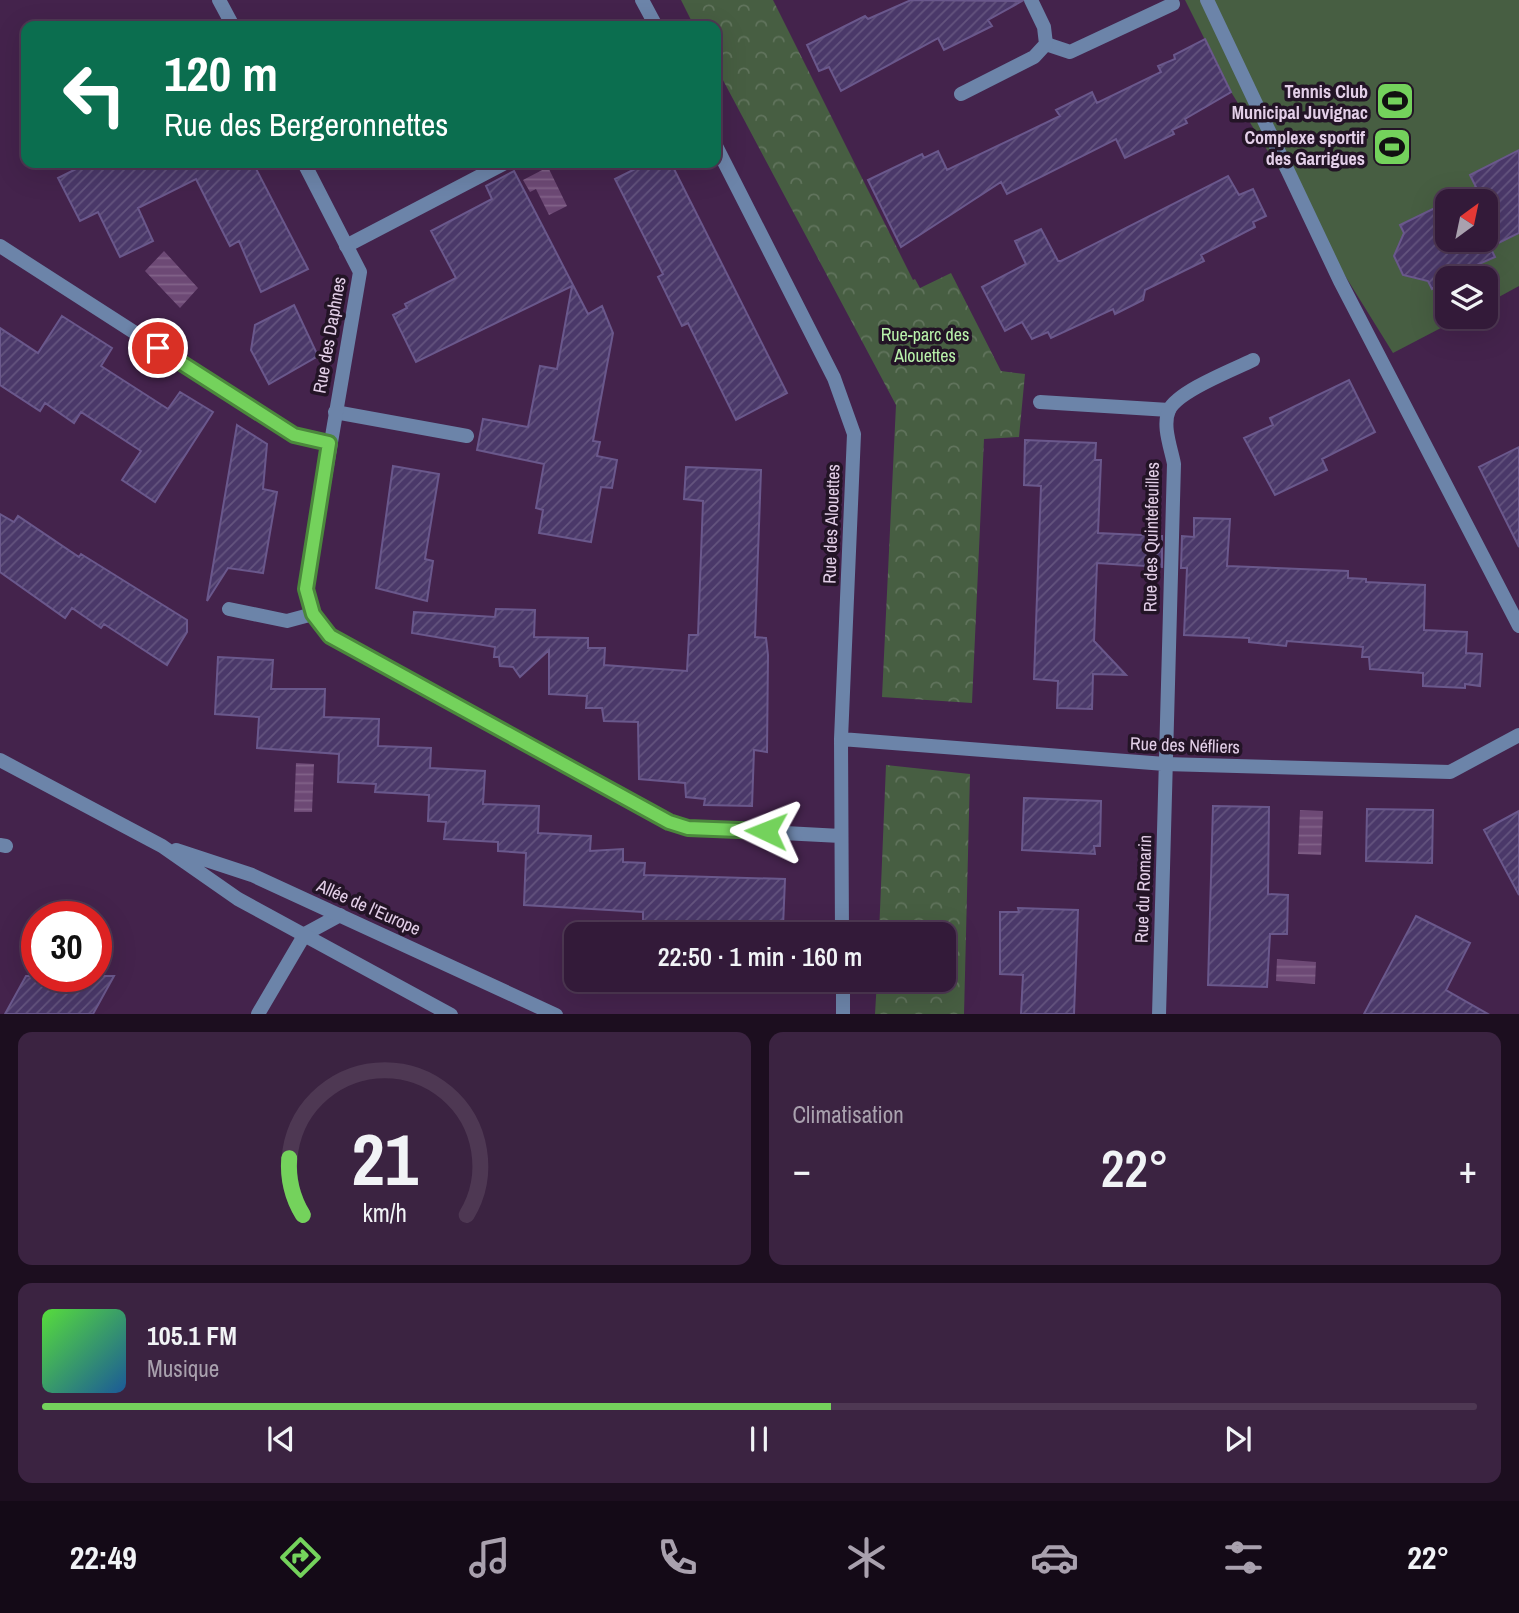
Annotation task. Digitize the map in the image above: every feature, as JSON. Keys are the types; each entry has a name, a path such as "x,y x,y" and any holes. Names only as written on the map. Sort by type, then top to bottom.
{"street":[{"path":"219,0 230,21"},
{"path":"642,0 653,21"},
{"path":"961,94 1034,58 1046,44 1044,27 1031,0"},
{"path":"1208,0 1340,281 1519,626"},
{"path":"1046,44 1070,52 1174,4"},
{"name":"Rue des Alouettes","path":"721,156 834,378 854,434 841,739 842,922"},
{"name":"Rue des Daphnes","path":"307,168 360,272 306,589 313,614"},
{"path":"346,246 495,168"},
{"path":"0,246 294,435 329,443"},
{"path":"1040,402 1169,410 1178,398 1253,360"},
{"name":"Rue des Quintefeuilles","path":"1165,764 1174,464 1167,424 1169,410"},
{"path":"335,412 467,436"},
{"path":"229,609 288,621 313,614 330,636 356,652 669,822 688,828 841,835"},
{"name":"Rue des Néfliers","path":"841,739 1165,764 1450,772 1519,735"},
{"name":"Allée de l'Europe","path":"0,760 162,846 239,899 451,1014"},
{"name":"Rue du Romarin","path":"1158,1014 1165,764"},
{"name":"Allée de l'Europe","path":"162,846 252,875 556,1014"},
{"path":"258,1014 305,934 340,915"},
{"path":"843,992 843,1014"}],"green space":[{"name":"Rue-parc des Alouettes","path":"681,0 773,0 913,280 915,279 920,288 951,273 1001,371 1025,374 1019,437 984,439 972,703 882,697 896,405 721,76 721,21 692,21"},
{"name":"Tennis Club Municipal Juvignac","path":"1185,0 1519,0 1519,286 1498,297 1498,266 1435,266 1435,329 1439,329 1393,353 1231,92"},
{"path":"886,765 970,774 964,1014 875,1014 876,992 956,992 956,922 879,922"}],"shaded area":[{"path":"548,168 567,206 549,215 536,189 530,192 523,180"},
{"path":"164,251 198,288 180,308 145,271"},
{"path":"296,763 314,764 312,812 294,812"},
{"path":"1300,810 1323,811 1321,855 1298,854"},
{"path":"1277,959 1316,962 1315,984 1276,981"}],"building":[{"path":"911,0 1022,1 988,20 992,26 944,50 938,38 841,91 829,67 819,71 807,45 865,16 868,19"},
{"path":"1205,39 1231,92 1185,119 1187,123 1172,130 1174,134 1125,158 1116,139 1007,194 1001,182 901,247 868,180 922,154 924,158 938,151 947,170 1060,116 1056,110 1092,92 1097,103 1161,72 1158,66 1175,59 1174,55"},
{"path":"1519,150 1519,233 1498,243 1498,189 1472,189 1476,187 1470,175"},
{"path":"78,168 256,168 308,269 261,292 239,241 230,246 196,179 138,208 153,241 120,257 98,212 80,221 58,178"},
{"path":"637,168 674,168 787,393 736,420 688,323 682,326 658,277 663,274 615,179"},
{"path":"514,171 588,314 602,306 613,333 593,441 600,442 597,456 617,460 612,488 601,487 591,542 539,533 543,510 536,508 544,464 477,450 483,419 528,427 540,366 557,369 572,286 416,362 393,315 407,308 405,304 456,278 431,231 492,199 486,186"},
{"path":"1228,176 1239,195 1253,189 1266,216 1253,222 1255,227 1201,255 1204,261 1145,290 1143,300 1115,314 1113,309 1051,338 1048,332 1032,339 1022,322 1005,331 982,287 1026,264 1015,241 1041,229 1058,261 1061,261"},
{"path":"1435,208 1435,252 1492,252 1495,257 1474,266 1435,266 1435,287 1432,289 1428,281 1403,275 1394,256 1404,233 1400,225"},
{"path":"294,305 318,356 269,384 251,350 255,325"},
{"path":"62,316 112,348 101,366 168,409 180,392 213,412 155,502 122,480 141,451 81,412 74,423 45,403 40,411 0,385 0,328 38,353"},
{"path":"1349,380 1375,432 1322,459 1327,470 1275,495 1244,438 1273,425 1270,418"},
{"path":"237,425 267,444 263,489 277,492 263,573 228,568 207,601"},
{"path":"1025,440 1096,443 1095,460 1101,460 1098,533 1162,536 1162,567 1097,563 1094,641 1126,675 1093,674 1092,709 1057,708 1058,681 1034,679 1041,486 1024,485"},
{"path":"1519,447 1519,547 1479,467"},
{"path":"393,466 439,474 425,559 433,561 427,601 376,588"},
{"path":"686,467 761,470 755,637 766,638 768,655 767,752 754,750 752,806 704,805 705,799 686,797 685,783 639,779 638,722 604,721 602,708 586,708 587,696 549,694 549,650 520,677 513,667 500,666 499,657 494,657 495,647 412,633 414,612 495,617 496,609 535,610 534,637 588,638 588,648 605,648 604,665 687,671 689,635 698,635 703,501 684,499"},
{"path":"0,514 14,522 18,516 79,557 81,554 187,620 187,632 167,665 104,624 101,628 72,608 65,618 0,572"},
{"path":"1194,518 1230,519 1227,566 1348,571 1348,578 1366,579 1366,582 1425,585 1424,630 1467,632 1466,653 1482,654 1480,686 1423,686 1423,673 1370,669 1369,657 1362,657 1363,647 1287,641 1286,646 1249,642 1249,638 1184,635 1187,568 1181,568 1182,536 1194,537"},
{"path":"218,657 273,660 271,689 325,689 324,717 379,719 378,746 431,748 430,768 485,771 483,804 539,806 538,833 591,836 590,851 623,849 623,862 645,863 644,875 785,879 783,922 643,922 643,912 524,905 526,853 498,851 498,842 444,839 446,822 428,821 429,795 375,792 376,784 338,782 339,754 257,748 259,717 215,714"},
{"path":"1024,798 1101,801 1100,846 1094,846 1095,854 1022,850"},
{"path":"1213,806 1269,807 1268,894 1288,895 1287,934 1270,934 1267,987 1208,985"},
{"path":"1367,809 1433,810 1432,863 1366,861"},
{"path":"1519,811 1519,895 1484,830"},
{"path":"1018,908 1078,910 1074,1014 1021,1014 1023,975 1000,974 1000,912 1019,912"},
{"path":"1416,916 1470,943 1446,990 1488,1014 1364,1014"},
{"path":"21,985 21,992 105,992 93,1014 5,1014"}],"place":[{"name":"Tennis Club Municipal Juvignac","path":"1395,101"},
{"name":"Complexe sportif des Garrigues","path":"1392,147"}],"route":[{"path":"158,348 294,435 329,443 306,589 313,614 330,636 669,822 688,828 766,831"}]}
